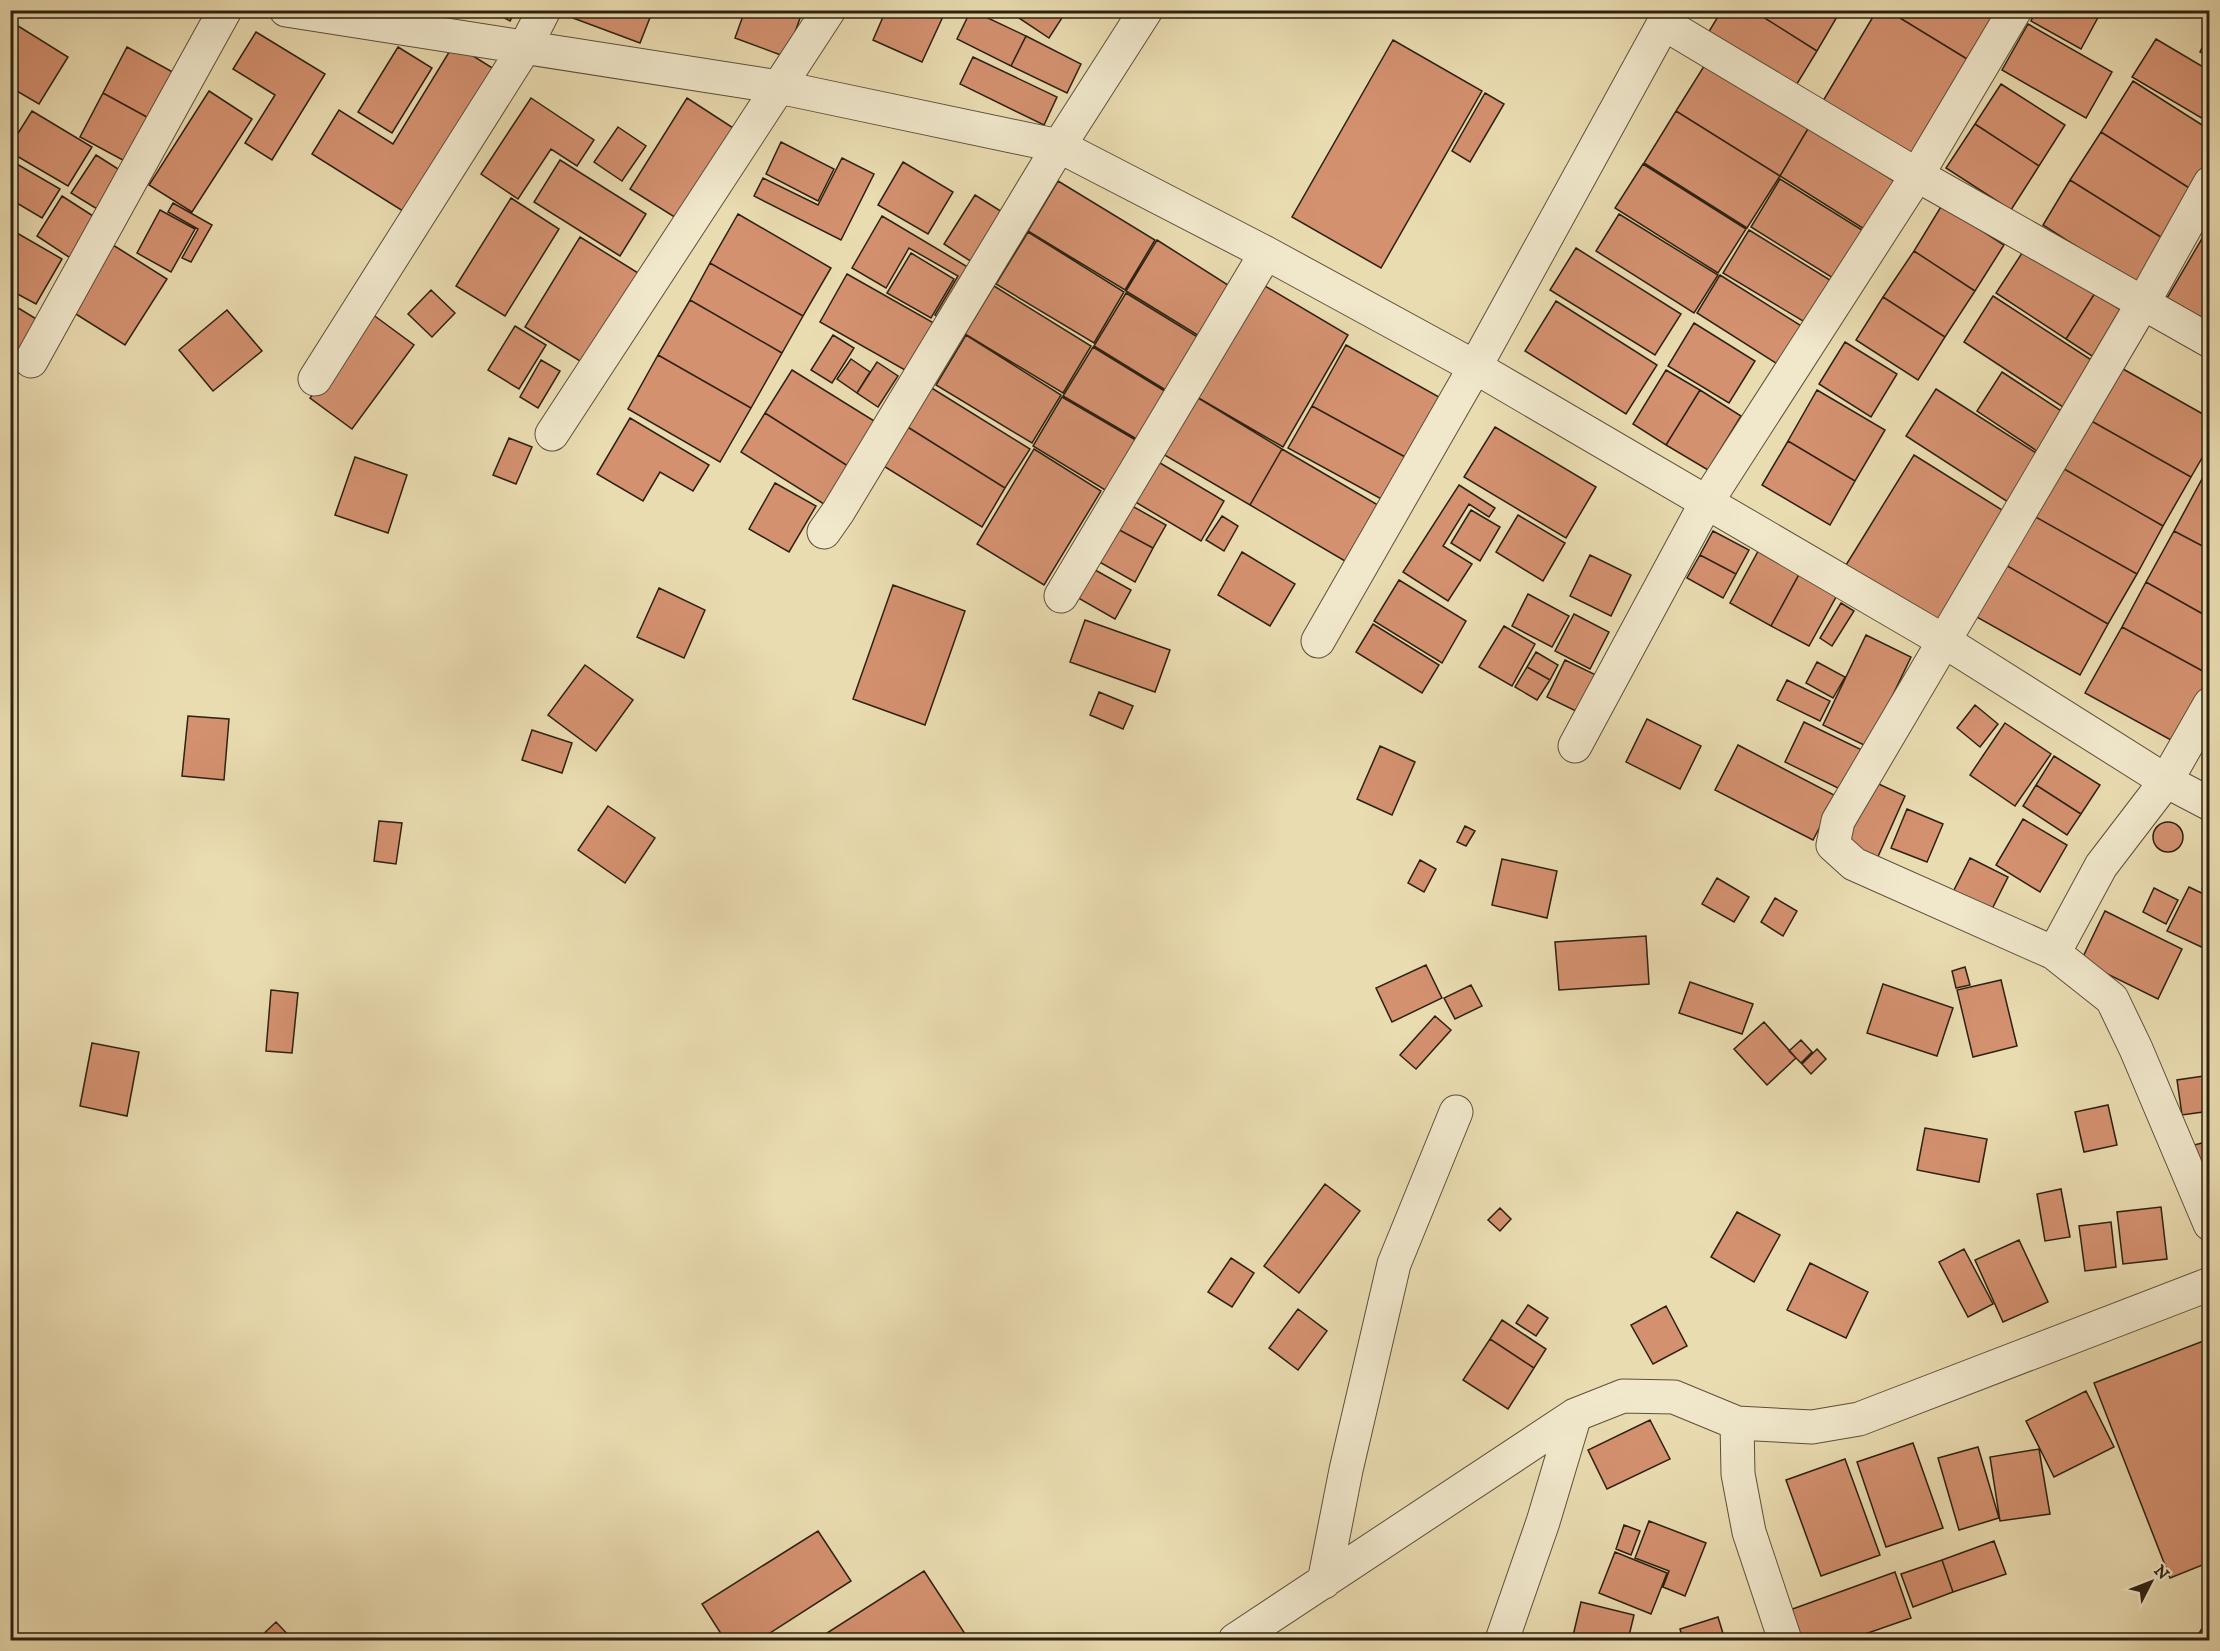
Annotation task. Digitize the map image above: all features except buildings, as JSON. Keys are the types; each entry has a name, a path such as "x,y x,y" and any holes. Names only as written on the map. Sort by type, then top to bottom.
{"street":[{"path":"31,361 225,10"},
{"path":"286,10 779,87 1059,146 1266,253 1475,367 1944,641 2166,781 2210,804"},
{"path":"315,380 525,47 544,10"},
{"path":"552,434 829,10"},
{"path":"824,532 1059,146 1146,10"},
{"path":"1575,746 1706,503 1917,175 2015,10"},
{"path":"1318,640 1475,367 1667,17 1917,175 2210,341"},
{"path":"2210,183 2143,303 1838,821 1833,845 1854,864 2054,952 2112,999 2136,1049 2210,1224"},
{"path":"1061,596 1266,253"},
{"path":"2054,952 2101,866 2166,781 2210,704"},
{"path":"1324,1582 1346,1470 1394,1264 1456,1112"},
{"path":"1235,1641 1575,1414 1623,1396 1674,1397 1737,1423 1812,1427 1859,1419 2210,1284"},
{"path":"1502,1641 1543,1522 1575,1414"},
{"path":"1737,1423 1738,1474 1749,1532 1785,1641"}]}
